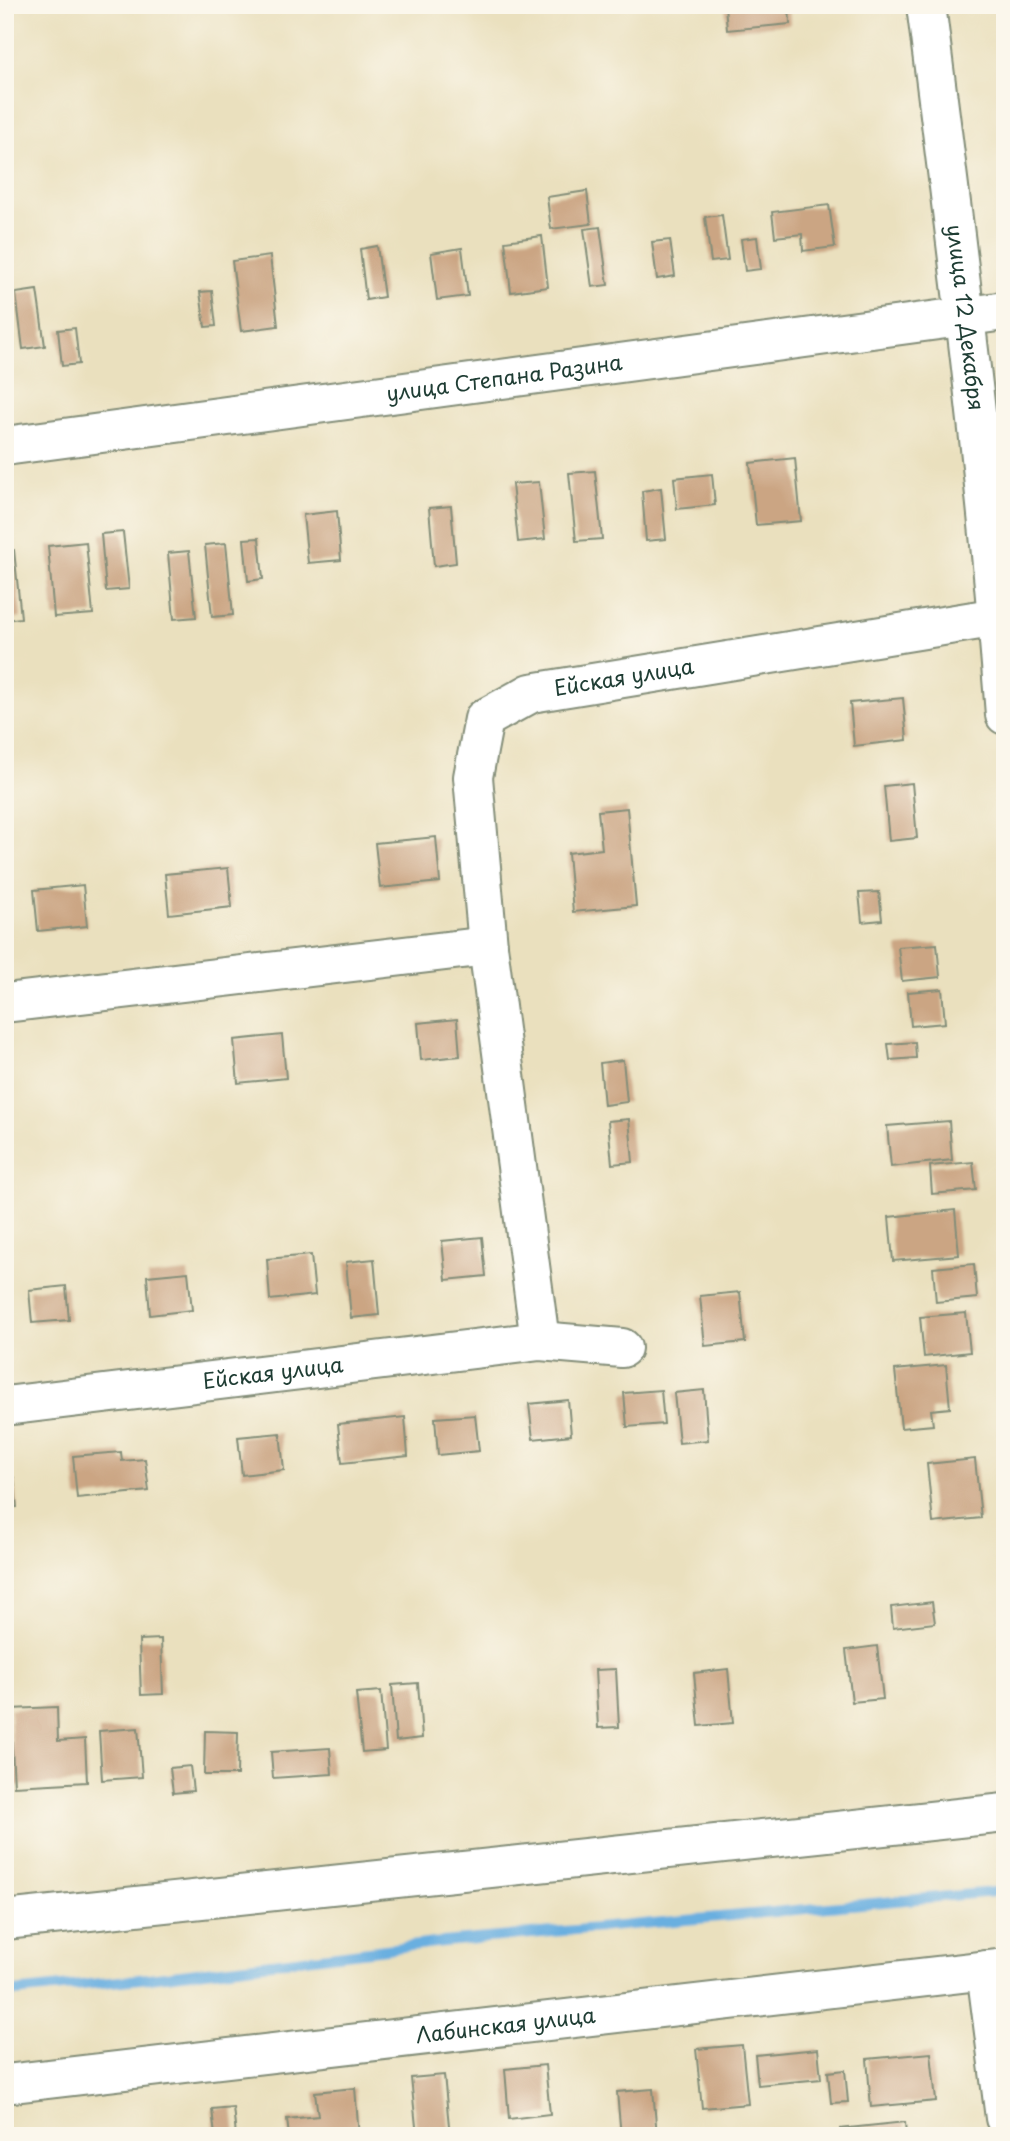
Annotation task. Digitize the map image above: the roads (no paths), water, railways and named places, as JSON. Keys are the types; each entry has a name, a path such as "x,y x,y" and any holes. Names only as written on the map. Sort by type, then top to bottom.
{"street":[{"name":"улица 12 Декабря","path":"926,5 966,316 998,617 1005,715"},
{"name":"улица Степана Разина","path":"5,446 1005,311"},
{"name":"Ейская улица","path":"540,1341 488,946 473,777 484,719 531,693 998,617"},
{"path":"5,1003 488,946"},
{"name":"Ейская улица","path":"5,1406 540,1341 622,1348"},
{"path":"5,1920 1005,1813"},
{"path":"995,1969 1005,2118"},
{"name":"Лабинская улица","path":"5,2084 995,1969"}],"waterway":[{"path":"5,1993 443,1942 1005,1891"}]}
